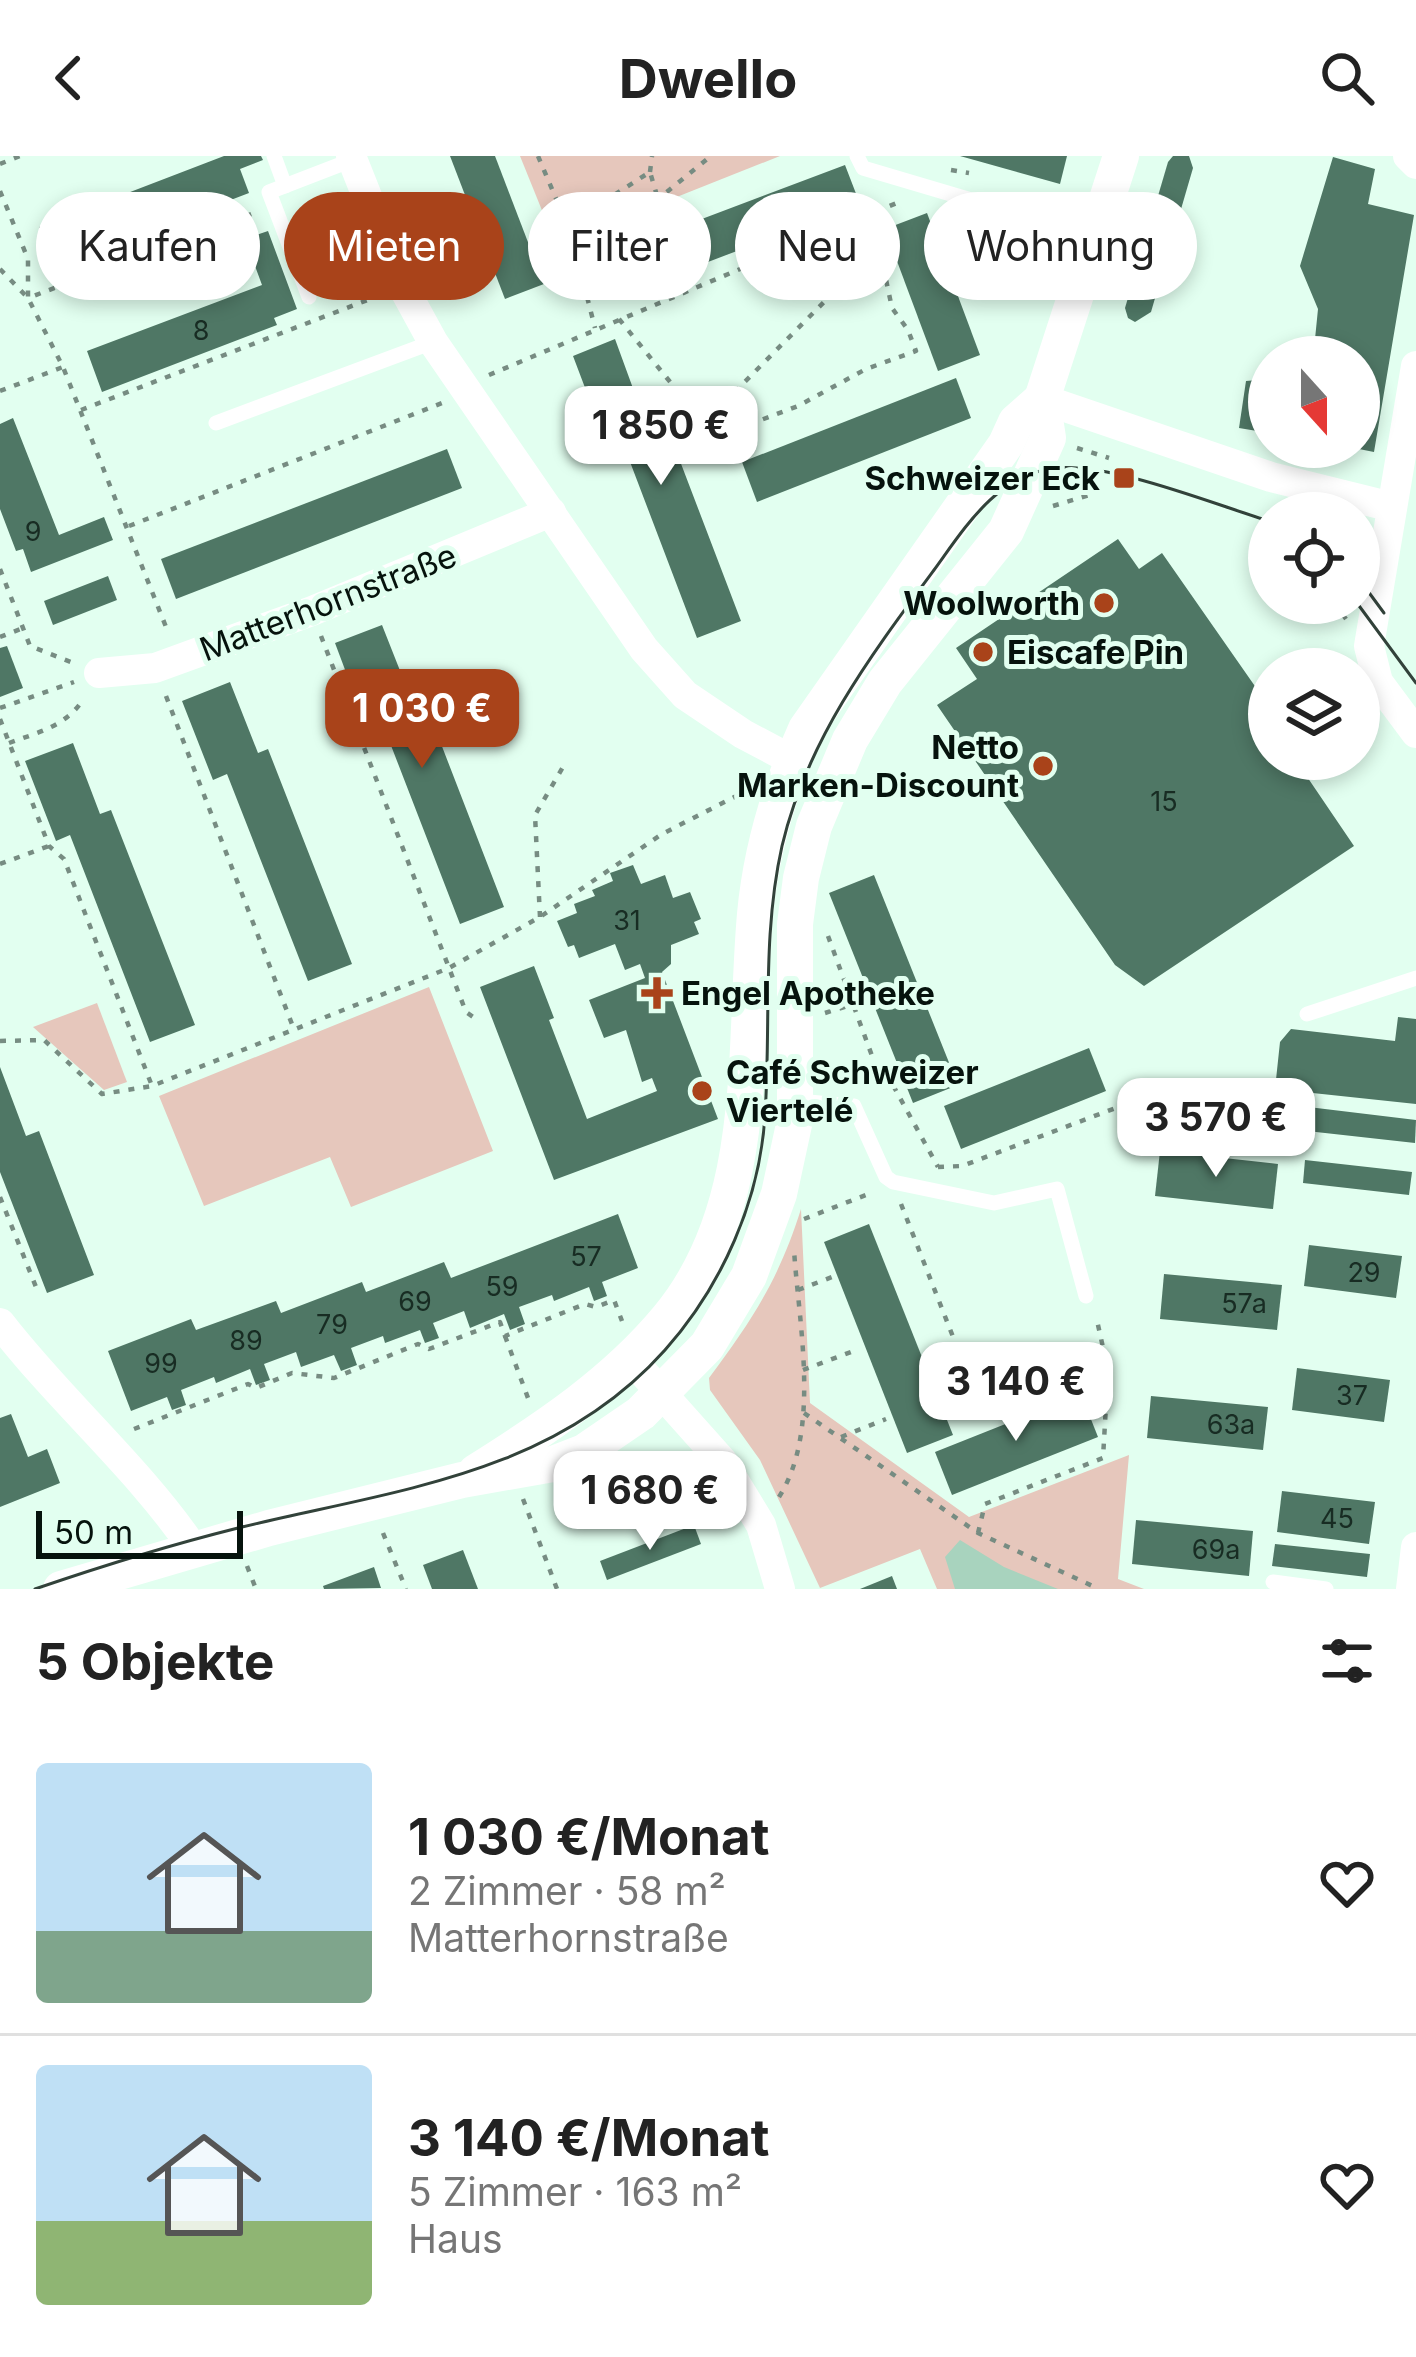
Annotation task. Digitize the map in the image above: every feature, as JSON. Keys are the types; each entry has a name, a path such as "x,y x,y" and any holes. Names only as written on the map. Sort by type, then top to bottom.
{"street":[{"path":"1110,192 1121,156"},
{"path":"1408,156 1416,164"},
{"path":"351,158 365,192"},
{"path":"410,300 433,341 644,649 685,695 789,771"},
{"path":"61,1589 193,1547 462,1480 515,1473 584,1452 641,1413 707,1346 749,1276 779,1194 797,1083 795,940 801,878 814,826 850,740 885,682 993,547 1024,497 1048,438 1042,399 1075,300"},
{"path":"1416,366 1369,646 1378,682 1416,733"},
{"path":"1042,399 1271,477 1392,507"},
{"path":"462,1480 541,1431 633,1356 671,1316 698,1273 722,1217 739,1158 756,910 772,823 789,771 806,729 1006,444 1016,422 1042,399"},
{"name":"Matterhornstraße","path":"99,673 166,663 312,610 551,512"},
{"path":"956,512 974,516 984,525 993,547"},
{"path":"0,1323 166,1509 193,1547"},
{"path":"633,1356 722,1461 761,1525 780,1589"},
{"path":"1411,1589 1416,1547"}],"lane":[{"path":"274,156 285,186"},
{"path":"857,156 863,168 942,192"},
{"path":"284,232 269,192 351,158"},
{"path":"215,424 433,341"},
{"path":"1307,1014 1416,978"},
{"path":"797,1083 854,1106 886,1177 893,1182 994,1203 1057,1189 1086,1296"},
{"path":"1273,1582 1326,1589"}],"path":[{"path":"0,164 20,156"},
{"path":"538,156 553,192"},
{"path":"652,156 650,172 656,192"},
{"path":"668,192 712,156"},
{"path":"619,192 650,172"},
{"path":"900,202 932,189"},
{"path":"0,191 28,259 28,298"},
{"path":"28,298 274,206"},
{"path":"0,269 28,298 63,367 128,526 166,663 295,1032"},
{"path":"128,526 468,388 595,328 735,270"},
{"path":"81,410 369,300"},
{"path":"588,300 595,328"},
{"path":"703,424 826,300"},
{"path":"619,319 703,424 708,440 798,406 866,369 916,351 890,300"},
{"path":"0,391 63,367"},
{"path":"1072,446 1109,458"},
{"path":"1040,509 1093,494"},
{"path":"0,569 30,646 99,673"},
{"path":"312,610 466,1012 476,1018"},
{"path":"0,637 23,628"},
{"path":"0,708 99,673"},
{"path":"9,743 73,716 99,673"},
{"path":"0,719 50,846 64,859 152,1086"},
{"path":"540,917 536,815 563,767"},
{"path":"0,1041 44,1040 102,1094 152,1086 449,968 540,917 662,834 789,771"},
{"path":"0,864 50,846"},
{"path":"795,940 827,933 875,1064 890,1078 938,1167 962,1166 1121,1106"},
{"path":"797,1083 862,1071 875,1064"},
{"path":"779,1194 792,1222 893,1182 975,1394 1104,1349"},
{"path":"0,1197 38,1292"},
{"path":"761,1525 793,1474 804,1413 794,1242"},
{"path":"797,1290 832,1277"},
{"path":"978,1533 985,1504 1103,1458 1108,1370 1094,1310 1086,1296"},
{"path":"505,1336 585,1304 596,1307 614,1300 633,1356"},
{"path":"102,1442 248,1384 256,1388 292,1373 334,1378 418,1343 429,1349 500,1322 541,1431"},
{"path":"802,1371 860,1348"},
{"path":"804,1413 978,1533 1099,1589"},
{"path":"839,1437 886,1419"},
{"path":"515,1473 557,1589"},
{"path":"370,1504 406,1589"}],"shaded area":[{"path":"520,156 780,156 689,192 535,192"},
{"path":"429,987 493,1151 351,1207 330,1157 204,1206 159,1096"},
{"path":"97,1003 127,1082 104,1090 33,1027"},
{"path":"801,1209 810,1403 969,1517 1129,1455 1118,1579 1144,1589 937,1589 920,1549 820,1588 760,1460 710,1390 709,1378 763,1298"},
{"path":"960,1540 1004,1567 1058,1589 955,1589 945,1557"}],"building":[{"path":"224,156 261,156 263,160 240,169 249,192 130,192"},
{"path":"450,156 495,156 528,242 528,290 504,296 504,192 464,192"},
{"path":"960,156 1067,156 1060,184"},
{"path":"1173,156 1189,156 1193,168 1186,192 1159,192"},
{"path":"1333,157 1375,169 1368,204 1414,215 1380,416 1380,336 1315,336 1318,309 1300,266"},
{"path":"845,165 855,192 773,192"},
{"path":"735,207 735,252 711,261 711,216"},
{"path":"924,214 924,300 959,300 980,355 938,371 900,269 900,223"},
{"path":"268,231 284,274 284,300 294,300 297,309 274,318 277,325 102,392 87,351 222,300 260,300 260,234"},
{"path":"1127,300 1154,300 1151,312 1135,322 1125,308"},
{"path":"615,339 642,413 659,406 741,621 697,638 616,425 601,430 573,356"},
{"path":"956,378 971,418 757,502 742,462"},
{"path":"1248,381 1248,430 1239,428"},
{"path":"13,418 59,535 104,517 113,540 31,572 23,549 16,551 0,509 0,424"},
{"path":"447,449 462,488 176,599 161,559"},
{"path":"1118,539 1139,569 1162,553 1248,676 1248,780 1309,780 1354,846 1144,986 1115,965 937,705 977,679 956,648"},
{"path":"108,576 117,600 53,625 44,601"},
{"path":"382,625 410,696 421,692 504,907 460,924 380,717 365,723 335,643"},
{"path":"7,646 23,688 0,697 0,648"},
{"path":"230,682 258,753 268,749 352,964 308,981 227,774 213,780 182,701"},
{"path":"73,743 100,814 111,810 195,1025 150,1042 70,835 56,841 25,761"},
{"path":"633,865 641,884 665,875 673,898 690,892 701,919 694,922 699,934 671,945 671,964 662,972 718,1119 554,1180 480,987 534,966 587,1119 657,1091 652,1078 642,1082 626,1030 604,1038 589,1000 645,978 640,964 625,970 615,944 579,958 574,945 568,947 557,921 577,913 574,904 595,896 592,890 613,881 610,873"},
{"path":"874,875 958,1085 913,1103 829,893"},
{"path":"1398,1017 1416,1019 1416,1104 1275,1089 1280,1042 1291,1029 1395,1041"},
{"path":"1089,1048 1106,1091 961,1149 944,1106"},
{"path":"0,1067 26,1136 39,1131 94,1275 47,1293 0,1172"},
{"path":"1300,1106 1416,1120 1415,1143 1298,1130"},
{"path":"1160,1151 1278,1164 1273,1209 1155,1196"},
{"path":"1305,1160 1412,1172 1409,1195 1303,1183"},
{"path":"618,1214 638,1268 602,1282 607,1296 594,1301 589,1287 554,1301 552,1295 519,1307 525,1324 510,1330 504,1314 470,1328 464,1311 433,1323 439,1338 425,1343 420,1330 385,1343 383,1336 351,1348 357,1365 341,1371 334,1355 301,1367 296,1352 264,1364 270,1380 256,1385 250,1369 216,1383 214,1377 181,1390 186,1405 172,1410 167,1397 131,1411 108,1351 191,1319 196,1330 276,1301 281,1313 362,1282 366,1292 444,1262 451,1278"},
{"path":"869,1224 953,1435 907,1453 824,1242"},
{"path":"1309,1245 1402,1256 1396,1298 1304,1286"},
{"path":"1164,1274 1282,1285 1277,1330 1160,1319"},
{"path":"1297,1368 1390,1380 1384,1422 1292,1410"},
{"path":"1081,1394 1098,1437 952,1495 935,1452"},
{"path":"1151,1396 1268,1407 1263,1450 1147,1438"},
{"path":"11,1414 28,1457 47,1449 60,1483 0,1507 0,1418"},
{"path":"673,1475 680,1493 608,1522 601,1503"},
{"path":"1282,1491 1375,1502 1369,1544 1277,1532"},
{"path":"1136,1520 1253,1531 1249,1576 1132,1564"},
{"path":"694,1525 701,1544 607,1580 600,1561"},
{"path":"1275,1544 1370,1554 1367,1577 1272,1566"},
{"path":"463,1550 478,1589 432,1589 423,1565"},
{"path":"374,1567 381,1588 324,1589 323,1586"},
{"path":"892,1576 897,1589 860,1589"}],"tram line":[{"path":"35,1589 213,1535 468,1472 573,1426 621,1392 665,1350 704,1298 746,1210 765,1115 769,946 776,879 807,770 865,667 958,536 1000,492 1034,473 1055,468 1104,471 1248,514"},
{"path":"1380,608 1384,613"},
{"path":"1372,624 1416,683"}],"place":[{"name":"Schweizer Eck","path":"1124,478"},
{"name":"Woolworth","path":"1104,603"},
{"name":"Eiscafe Pin","path":"983,652"},
{"name":"Netto Marken-Discount","path":"1043,766"},
{"name":"Engel Apotheke","path":"657,993"},
{"name":"Café Schweizer Viertelé","path":"702,1091"}]}
